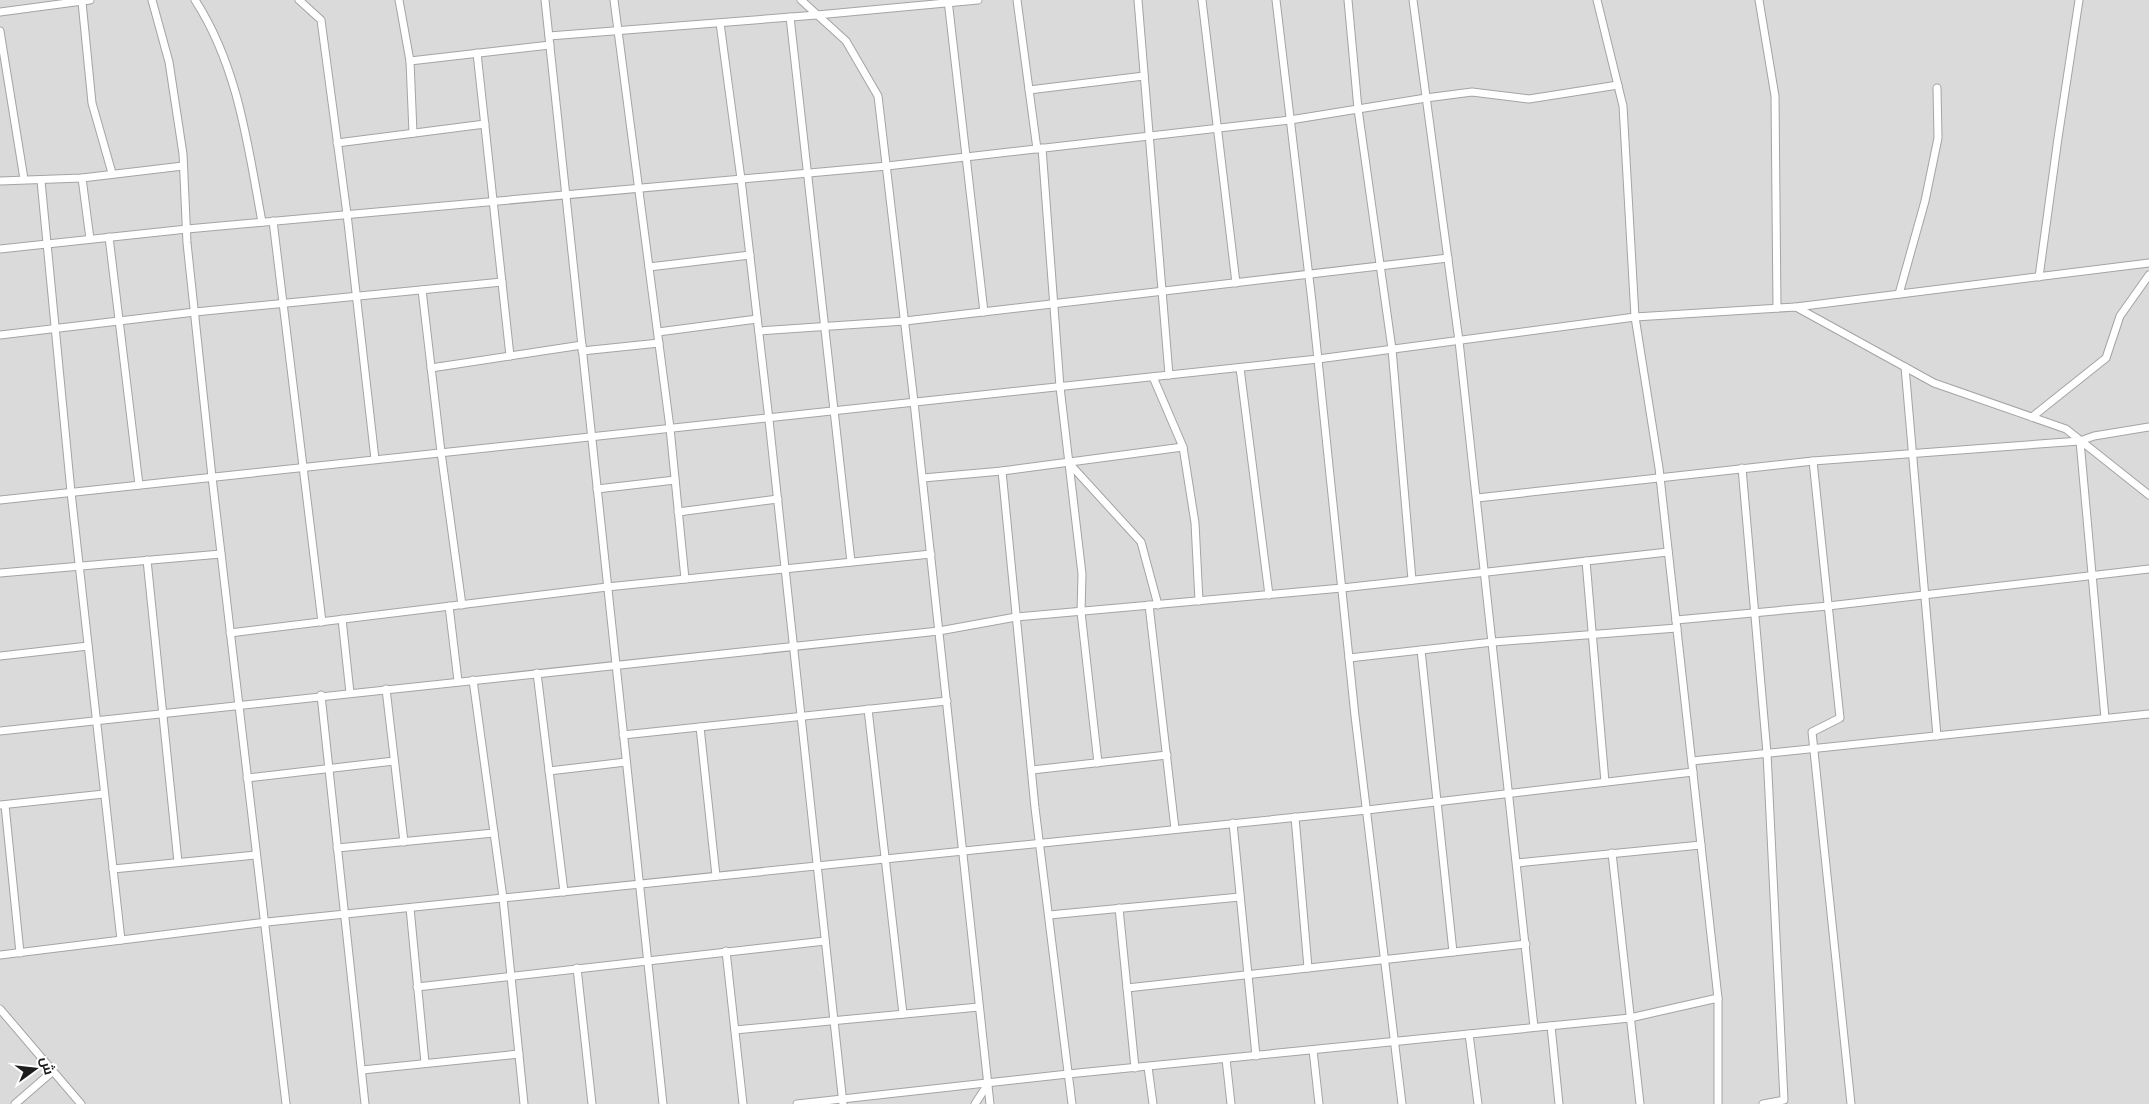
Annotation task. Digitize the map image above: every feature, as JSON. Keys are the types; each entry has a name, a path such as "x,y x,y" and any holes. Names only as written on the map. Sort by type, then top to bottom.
{"street":[{"path":"152,0 169,62 183,154 187,229 212,477 286,1104"},
{"path":"195,0 209,22 229,73 243,118 262,222"},
{"path":"299,0 321,20 347,214 375,459"},
{"path":"399,0 410,61 413,134"},
{"path":"545,0 663,1104"},
{"path":"614,0 670,428 685,579"},
{"path":"800,0 846,42 878,96 931,554 990,1104"},
{"path":"549,36 978,0"},
{"path":"1017,0 1039,149 1060,387 1082,574 1081,612 1098,763"},
{"path":"1138,0 1169,375"},
{"path":"1202,0 1236,284"},
{"path":"1276,0 1309,275 1349,658 1402,1104"},
{"path":"1348,0 1358,109 1392,349 1412,580"},
{"path":"1413,0 1459,340 1486,572 1534,1027"},
{"path":"1597,0 1623,106 1635,317 1660,477 1718,998 1718,1104"},
{"path":"1759,0 1775,96 1777,308"},
{"path":"2040,277 2058,138 2080,0"},
{"path":"0,12 86,1 92,103 112,173"},
{"path":"949,1 984,312"},
{"path":"790,17 851,562"},
{"path":"720,23 741,179 778,499 842,1102"},
{"path":"0,31 24,179"},
{"path":"410,61 550,45"},
{"path":"477,54 510,356"},
{"path":"1029,90 1144,76"},
{"path":"0,249 347,214 887,166 1290,120 1472,92 1529,99 1618,85"},
{"path":"1899,294 1926,201 1938,138 1937,88"},
{"path":"337,143 485,124"},
{"path":"0,181 82,178 183,166"},
{"path":"82,178 90,239"},
{"path":"41,181 71,492 120,940"},
{"path":"274,221 322,622"},
{"path":"109,237 139,485"},
{"path":"649,267 750,255"},
{"path":"758,331 905,321 1448,258"},
{"path":"0,500 1240,368 1635,317 1796,307 2149,263"},
{"path":"2032,417 2106,358 2120,316 2149,275"},
{"path":"0,335 195,312 502,282"},
{"path":"422,290 441,452 462,605"},
{"path":"1796,307 1934,383 2066,429 2149,495"},
{"path":"658,332 757,319"},
{"path":"431,368 510,356 582,348 659,343"},
{"path":"1905,367 1937,736"},
{"path":"1240,368 1269,594"},
{"path":"1153,377 1183,447 1195,523 1199,601"},
{"path":"1477,498 1813,461 2080,441 2094,436 2149,427"},
{"path":"2080,441 2105,718"},
{"path":"922,478 1183,447"},
{"path":"1813,461 1840,718 1812,732 1851,1104"},
{"path":"1068,462 1141,542 1158,605"},
{"path":"1742,468 1767,753 1784,1100 1763,1104"},
{"path":"1002,470 1032,770 1072,1104"},
{"path":"597,489 675,480"},
{"path":"678,512 778,499"},
{"path":"0,731 321,695 939,631 1016,618 1342,588 1668,552"},
{"path":"0,573 221,554"},
{"path":"230,633 607,587 931,554"},
{"path":"147,560 178,862"},
{"path":"1586,561 1605,782"},
{"path":"1349,658 1493,642 1592,634 1755,613 2149,569"},
{"path":"448,606 458,681"},
{"path":"1149,606 1175,829"},
{"path":"342,619 350,692"},
{"path":"0,656 88,646"},
{"path":"1421,650 1453,952"},
{"path":"537,673 564,892"},
{"path":"473,680 503,898 524,1104"},
{"path":"386,689 404,842"},
{"path":"321,695 365,1104"},
{"path":"623,735 946,701"},
{"path":"868,709 904,1014"},
{"path":"1692,761 2149,714"},
{"path":"700,727 716,876"},
{"path":"1032,770 1167,755"},
{"path":"247,778 394,761"},
{"path":"549,772 626,762"},
{"path":"0,955 345,914 1367,810 1693,772"},
{"path":"20,953 2,805 104,794"},
{"path":"1295,817 1308,968"},
{"path":"1233,823 1256,1056"},
{"path":"337,848 494,833"},
{"path":"1517,863 1701,845"},
{"path":"1612,854 1640,1104"},
{"path":"113,869 256,855"},
{"path":"1049,915 1240,897"},
{"path":"410,908 425,1063"},
{"path":"1119,908 1135,1068"},
{"path":"418,987 825,941"},
{"path":"1127,988 1526,944"},
{"path":"726,951 743,1104"},
{"path":"578,968 592,1104"},
{"path":"797,1104 842,1102 1068,1074 1630,1018 1718,998"},
{"path":"735,1030 979,1007"},
{"path":"0,1009 82,1104"},
{"path":"1551,1026 1559,1104"},
{"path":"1469,1034 1478,1104"},
{"path":"1313,1050 1319,1104"},
{"path":"362,1070 519,1054"},
{"path":"1226,1059 1231,1104"},
{"path":"1148,1067 1153,1104"},
{"path":"15,1104 53,1071"},
{"path":"975,1104 988,1084"}],"shaded area":[{"path":"0,0 2149,0 2149,1104 0,1104"}]}
